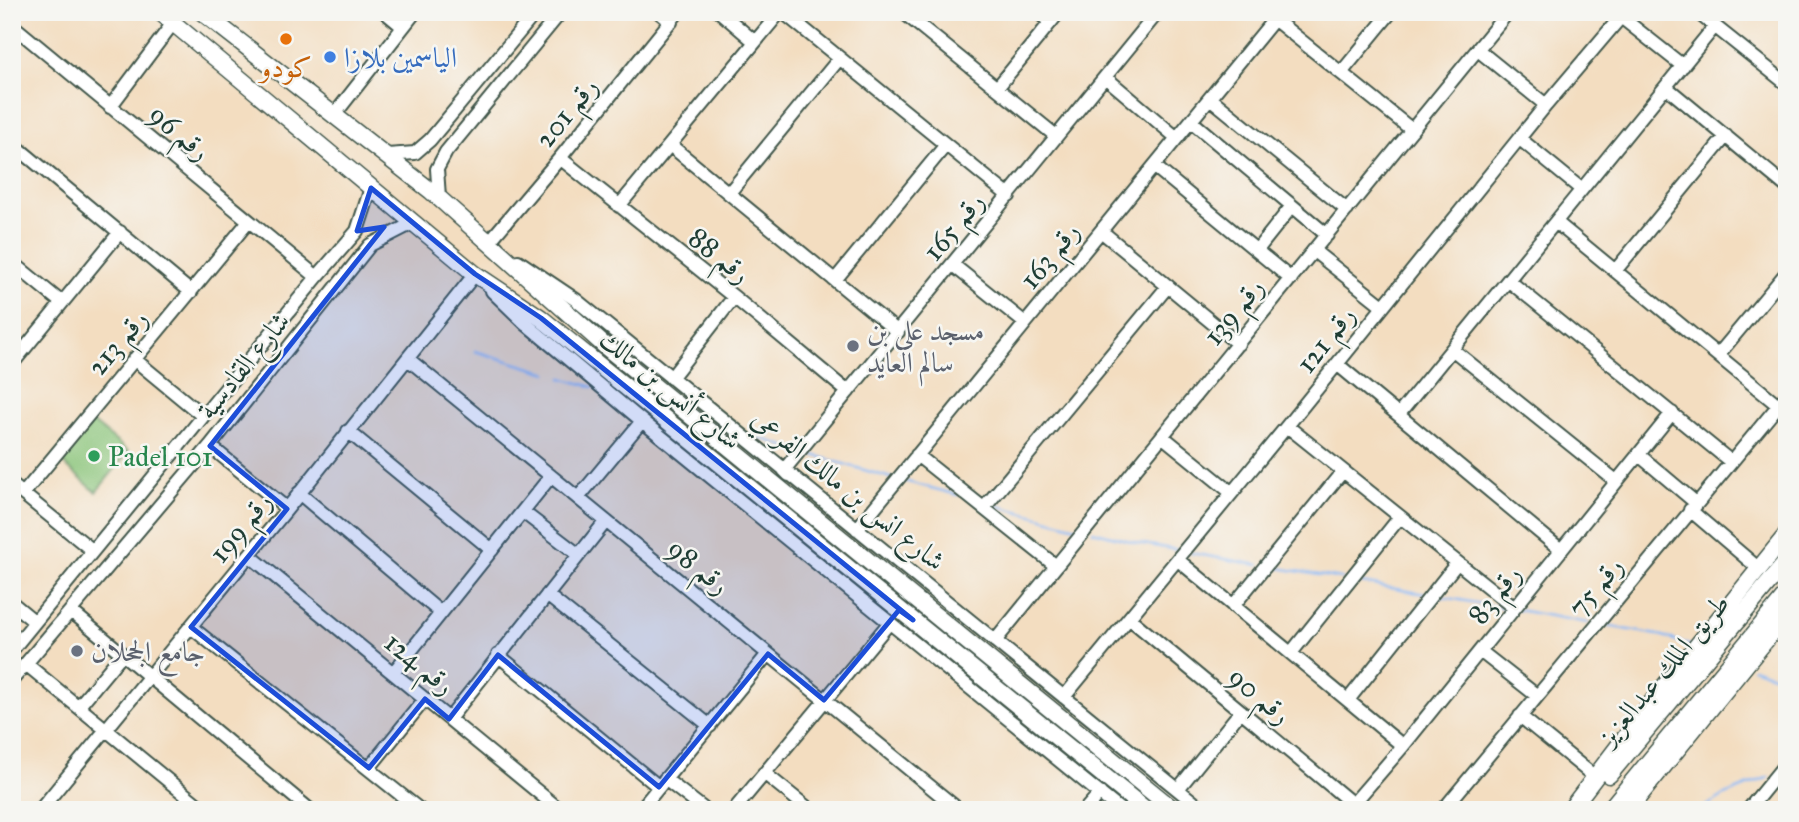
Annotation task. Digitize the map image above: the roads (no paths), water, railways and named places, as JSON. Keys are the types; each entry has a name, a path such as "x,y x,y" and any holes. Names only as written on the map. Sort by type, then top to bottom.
{"main road":[{"name":"شارع أنس بن مالك","path":"202,12 387,155 605,346 1174,810"},
{"name":"شارع أنس بن مالك","path":"164,16 475,274 541,318 1146,810"},
{"path":"1568,810 1787,534"},
{"name":"طريق الملك عبدالعزيز","path":"1580,810 1787,561"},
{"name":"طريق الملك عبدالعزيز","path":"1609,810 1787,594"},
{"path":"1631,809 1787,614"}],"street":[{"path":"385,12 403,27"},
{"path":"335,114 415,12"},
{"path":"387,155 415,153 430,140 536,12"},
{"path":"439,198 437,169 446,152 561,12"},
{"path":"659,12 675,17"},
{"path":"720,12 755,42"},
{"path":"619,206 782,12 1009,196"},
{"path":"903,12 1056,136"},
{"path":"997,88 1055,17 1038,12"},
{"name":"رقم 165","path":"784,470 1158,12"},
{"path":"1341,72 1391,12"},
{"name":"رقم 139","path":"995,641 1508,12"},
{"path":"1697,12 1787,84"},
{"path":"1623,15 1683,66"},
{"name":"رقم 121","path":"1064,697 1546,105 1623,15"},
{"path":"110,107 164,16"},
{"path":"1277,16 1412,130"},
{"name":"رقم 163","path":"856,529 1277,16"},
{"name":"رقم 201","path":"489,242 675,17"},
{"name":"رقم 96","path":"12,25 317,277"},
{"path":"1399,414 1715,26"},
{"path":"1478,50 1546,105"},
{"path":"729,193 839,59"},
{"path":"1105,77 1177,138"},
{"path":"1666,87 1787,187"},
{"path":"1210,98 1347,210"},
{"path":"1191,121 1327,235"},
{"path":"1615,271 1726,136"},
{"path":"1520,139 1581,189"},
{"path":"430,140 426,149 432,158 446,152"},
{"path":"12,143 191,292"},
{"path":"670,145 898,332"},
{"path":"835,280 945,146"},
{"name":"رقم 88","path":"560,158 848,392"},
{"path":"1154,166 1291,279"},
{"name":"شارع القادسية","path":"12,650 357,231 371,188"},
{"path":"1256,250 1292,206"},
{"name":"رقم 213","path":"23,494 249,222"},
{"name":"شارع القادسية","path":"12,680 209,446 370,245 413,223"},
{"path":"1557,223 1718,355 1783,400"},
{"path":"357,231 366,233 370,245"},
{"path":"1101,231 1238,344"},
{"path":"12,364 120,232"},
{"name":"شارع انس بن مالك الفرعي","path":"489,242 576,300 1203,810"},
{"path":"1314,251 1383,306"},
{"path":"12,261 62,303"},
{"path":"953,264 1025,323"},
{"path":"1718,355 1787,272"},
{"path":"475,274 525,323 642,421 1120,810"},
{"name":"رقم 199","path":"48,807 107,729 475,274"},
{"path":"1508,280 1730,461"},
{"path":"984,508 1168,286"},
{"path":"671,378 734,297"},
{"path":"1452,349 1616,481"},
{"path":"134,359 203,416"},
{"name":"رقم 98","path":"408,359 959,810"},
{"path":"1337,364 1561,550"},
{"name":"رقم 75","path":"1443,810 1783,400"},
{"name":"رقم 83","path":"1356,807 1513,607 1672,413"},
{"path":"578,498 642,421"},
{"path":"1287,426 1513,607"},
{"path":"348,432 492,550"},
{"path":"1163,436 1232,493"},
{"path":"209,446 287,509"},
{"path":"917,455 1056,566"},
{"path":"1639,455 1758,568"},
{"path":"784,470 915,599"},
{"path":"1233,606 1343,471"},
{"path":"393,673 551,477"},
{"path":"12,485 93,551"},
{"path":"730,493 913,620"},
{"path":"299,494 441,613"},
{"path":"523,512 579,555"},
{"path":"1291,653 1401,517"},
{"path":"449,719 606,521"},
{"name":"رقم 124","path":"248,555 560,810"},
{"path":"1178,559 1403,746"},
{"path":"1348,700 1457,563"},
{"path":"547,595 710,726"},
{"path":"12,603 35,622"},
{"path":"71,611 310,810"},
{"name":"رقم 90","path":"1129,618 1356,807"},
{"path":"734,810 890,622"},
{"path":"191,627 419,810"},
{"path":"1480,651 1536,695"},
{"path":"79,706 122,654"},
{"path":"640,810 768,654"},
{"path":"498,655 662,783 705,810"},
{"path":"26,664 204,810"},
{"path":"369,768 425,699"},
{"path":"1178,789 1241,711"},
{"path":"1520,716 1595,777"},
{"path":"1748,810 1782,777 1787,762"},
{"path":"765,772 810,810"},
{"path":"1086,810 1100,793"}],"waterway":[{"path":"475,351 548,373"},
{"path":"562,378 593,387"},
{"path":"711,423 722,427"},
{"path":"750,435 794,449"},
{"path":"807,453 891,478"},
{"path":"904,481 958,495"},
{"path":"995,505 1080,528"},
{"path":"1093,531 1177,550"},
{"path":"1191,553 1259,565"},
{"path":"1273,567 1342,579"},
{"path":"1356,582 1425,594"},
{"path":"1438,596 1504,608"},
{"path":"1518,610 1588,623"},
{"path":"1602,625 1663,636 1691,646"},
{"path":"1753,668 1787,680"},
{"path":"1699,810 1725,795 1769,777"}],"place":[{"name":"كودو","path":"286,39"},
{"name":"الياسمين بلازا","path":"330,57"},
{"name":"مسجد علي بن سالم العايد","path":"853,346"},
{"name":"Padel 101","path":"94,456"},
{"name":"جامع الجحلان","path":"77,651"}]}
